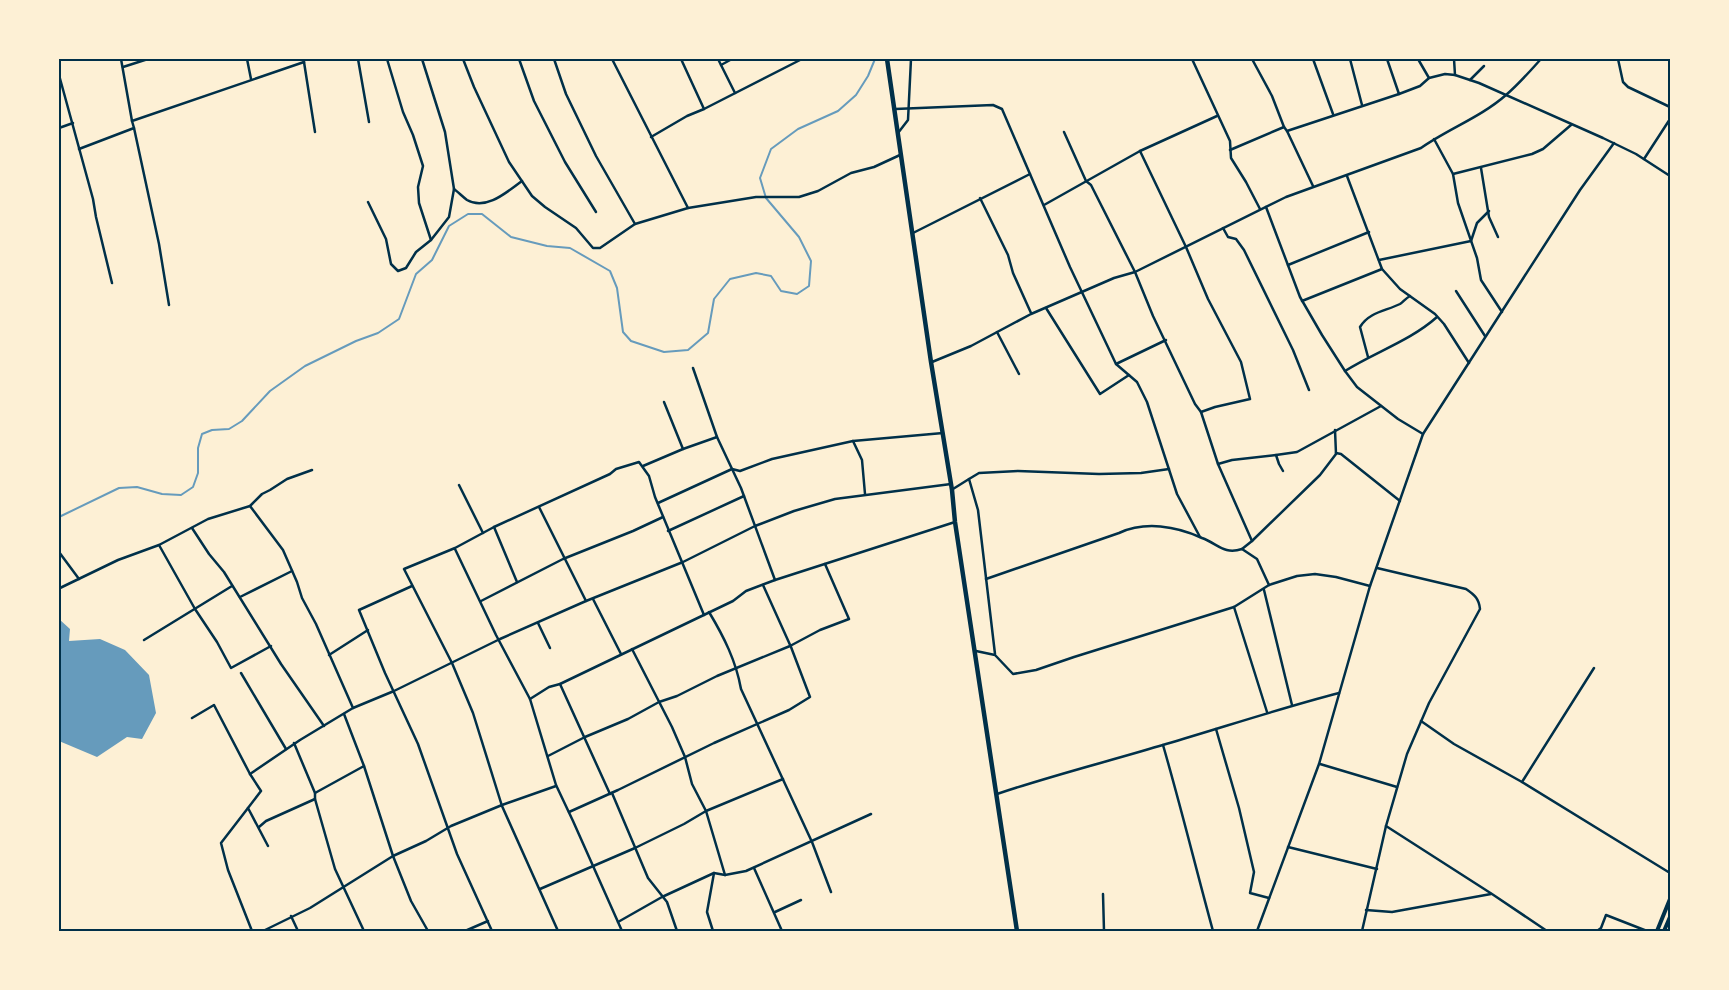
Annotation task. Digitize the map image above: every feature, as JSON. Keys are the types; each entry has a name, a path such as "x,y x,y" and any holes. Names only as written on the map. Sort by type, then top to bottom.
{"highway":[{"path":"887,59 1017,931"}],"main road":[{"path":"1657,931 1670,899"},
{"path":"1664,931 1670,917"}],"street":[{"path":"121,59 132,122 159,244 168,305"},
{"path":"123,67 148,59"},
{"path":"247,59 251,80"},
{"path":"358,59 369,122"},
{"path":"387,59 402,112 413,135 423,166 418,187 419,203 430,240"},
{"path":"368,202 386,240 391,264 398,271 406,268 416,252 430,240 450,217 454,189 445,132 422,59"},
{"path":"463,59 509,162 532,196 576,228 593,248 600,248 635,224 688,208 756,197 798,197 818,191 851,173 874,167 901,154"},
{"path":"519,59 538,110 565,162 596,212"},
{"path":"554,59 566,94 596,156 635,224"},
{"path":"612,59 650,137 688,208"},
{"path":"681,59 704,109"},
{"path":"718,59 735,93"},
{"path":"721,65 732,59"},
{"path":"650,137 687,116 802,59"},
{"path":"898,133 908,120 911,59"},
{"path":"1192,59 1230,141 1231,158 1260,210"},
{"path":"1252,59 1272,96 1284,127 1314,186"},
{"path":"1313,59 1333,114"},
{"path":"1350,59 1362,105"},
{"path":"1387,59 1399,94"},
{"path":"1418,59 1428,78"},
{"path":"1454,59 1455,75"},
{"path":"931,362 971,346 1046,307 1134,272 1266,207 1314,186 1409,154 1506,96 1541,59"},
{"path":"1618,59 1623,82 1628,88 1670,107"},
{"path":"132,122 303,61 315,132"},
{"path":"1470,80 1484,66"},
{"path":"1287,131 1333,114 1399,94 1420,86 1428,78 1445,74 1455,75 1614,143 1670,176"},
{"path":"59,75 93,199 97,224 112,283"},
{"path":"895,109 993,105 1002,109 1082,292 1116,364 1137,382 1147,402 1177,494 1200,537"},
{"path":"1044,205 1140,151 1217,116"},
{"path":"1644,159 1670,119"},
{"path":"59,128 73,123"},
{"path":"1453,174 1532,154 1543,149 1572,124"},
{"path":"1230,150 1284,127"},
{"path":"79,150 134,128"},
{"path":"1064,132 1086,181 1091,185 1134,272 1195,404 1201,412 1218,464 1252,541"},
{"path":"1434,139 1453,174 1458,203 1471,240 1481,280 1502,312"},
{"path":"1257,931 1319,764 1370,586 1423,434 1580,190 1614,143"},
{"path":"1140,151 1186,247 1208,299 1241,362 1250,397 1250,399 1201,412"},
{"path":"1481,168 1489,217 1498,236"},
{"path":"912,234 1030,174"},
{"path":"1347,176 1382,269 1392,281 1444,324 1469,363"},
{"path":"454,189 468,200 481,204 496,199 522,181"},
{"path":"980,198 1008,255 1013,273 1031,314"},
{"path":"1266,207 1302,300 1345,371 1357,387 1381,406 1423,434"},
{"path":"1471,240 1477,223 1489,211"},
{"path":"1223,228 1228,237 1236,239 1244,250 1309,390"},
{"path":"1288,265 1369,232"},
{"path":"1379,260 1471,240"},
{"path":"1302,300 1382,269"},
{"path":"1456,291 1486,337"},
{"path":"1368,357 1360,327 1362,323 1375,313 1400,304 1410,295"},
{"path":"1046,307 1100,394 1129,375"},
{"path":"1345,371 1368,357 1404,340 1430,324 1437,317"},
{"path":"997,332 1019,374"},
{"path":"1116,364 1166,340"},
{"path":"693,368 717,437 744,496 775,580"},
{"path":"664,402 683,449"},
{"path":"1218,464 1232,460 1297,452 1381,406"},
{"path":"986,579 1129,528 1147,525 1166,527 1200,537 1227,551 1242,549 1320,475 1335,453 1335,430"},
{"path":"658,504 732,469 740,471 772,458 853,441 943,433"},
{"path":"643,466 717,437"},
{"path":"853,441 862,460 864,494"},
{"path":"1335,453 1341,454 1400,501"},
{"path":"1276,455 1283,471"},
{"path":"558,931 502,805 473,713 452,663 404,570 455,548 482,532 610,474 616,469 639,462 649,476 668,531 683,562 704,615"},
{"path":"952,490 979,473 1009,471 1099,474 1141,473 1169,468"},
{"path":"60,588 118,560 159,545 208,519 250,506 262,494 287,479 312,470"},
{"path":"969,479 978,510 995,655"},
{"path":"250,774 286,749 353,708 394,691 500,639 586,601 683,562 755,526 794,511 835,499 950,484"},
{"path":"458,486 482,532"},
{"path":"668,531 744,496"},
{"path":"250,506 283,550 302,598 316,624 353,708"},
{"path":"538,507 586,601"},
{"path":"481,601 563,559 663,517"},
{"path":"530,698 549,687 560,684 704,615 732,601 746,591 922,531 955,522"},
{"path":"494,527 517,582"},
{"path":"192,528 209,554 224,572 281,664 324,726"},
{"path":"159,545 231,668 271,646"},
{"path":"455,548 530,698 556,786 622,931"},
{"path":"1242,549 1257,559 1269,585"},
{"path":"59,552 79,579"},
{"path":"548,756 584,737 628,719 659,702 790,646 820,630 849,619 825,564"},
{"path":"1362,931 1386,826 1407,754 1421,721 1480,610 1479,601 1475,594 1466,589 1377,568"},
{"path":"240,596 292,571"},
{"path":"976,651 995,655 1013,674 1036,670 1234,607 1269,585 1297,576 1315,574 1336,577 1370,586"},
{"path":"569,812 789,710 810,697 763,585"},
{"path":"144,640 232,586"},
{"path":"412,586 359,610 418,744 447,829 492,931"},
{"path":"1263,590 1292,705"},
{"path":"593,599 621,654"},
{"path":"1234,607 1267,712"},
{"path":"709,612 723,635 737,669 740,689 758,723 812,842 831,892"},
{"path":"538,623 550,648"},
{"path":"329,655 368,630"},
{"path":"632,649 672,727 685,757 692,784 706,811 726,876"},
{"path":"1522,782 1594,668"},
{"path":"241,673 286,749"},
{"path":"560,684 648,878 667,902 677,931"},
{"path":"997,794 1267,712 1339,693"},
{"path":"192,718 214,705 261,791 221,843 228,870 252,931"},
{"path":"324,726 345,714 364,766 392,856 411,901 428,931"},
{"path":"1421,721 1454,744 1522,782 1670,873"},
{"path":"1216,729 1239,808 1254,872 1250,893 1269,899"},
{"path":"294,744 316,793"},
{"path":"1163,745 1182,807 1200,886 1213,931"},
{"path":"1319,764 1398,787"},
{"path":"364,766 316,793 314,799 335,869 364,931"},
{"path":"540,889 635,848 706,811 783,779"},
{"path":"263,931 310,908 392,856 502,805 556,786"},
{"path":"259,827 266,821 314,799"},
{"path":"248,808 268,846"},
{"path":"618,922 662,897 714,872 726,876 746,871 871,814"},
{"path":"1386,826 1547,931"},
{"path":"1288,847 1377,869"},
{"path":"754,868 782,931"},
{"path":"713,931 708,912 714,872"},
{"path":"1104,894 1104,931"},
{"path":"1366,910 1392,912 1492,894"},
{"path":"775,912 801,900"},
{"path":"1597,931 1601,928 1606,915 1647,931"},
{"path":"291,916 298,931"},
{"path":"465,931 488,921"}],"water":[{"path":"59,619 70,629 69,641 100,639 125,650 149,675 156,713 142,739 127,737 97,757 59,741"}],"waterway":[{"path":"59,517 119,488 137,487 162,494 181,495 193,487 198,473 198,448 202,434 212,430 229,429 242,421 270,391 305,366 356,341 378,333 399,319 416,274 432,260 449,226 468,214 482,214 511,237 547,246 570,248 610,271 617,288 623,332 631,341 664,352 688,350 708,333 714,299 730,279 756,273 771,276 781,291 797,294 809,286 811,261 799,237 766,198 760,178 771,149 798,129 838,111 856,95 868,76 875,59"}]}
